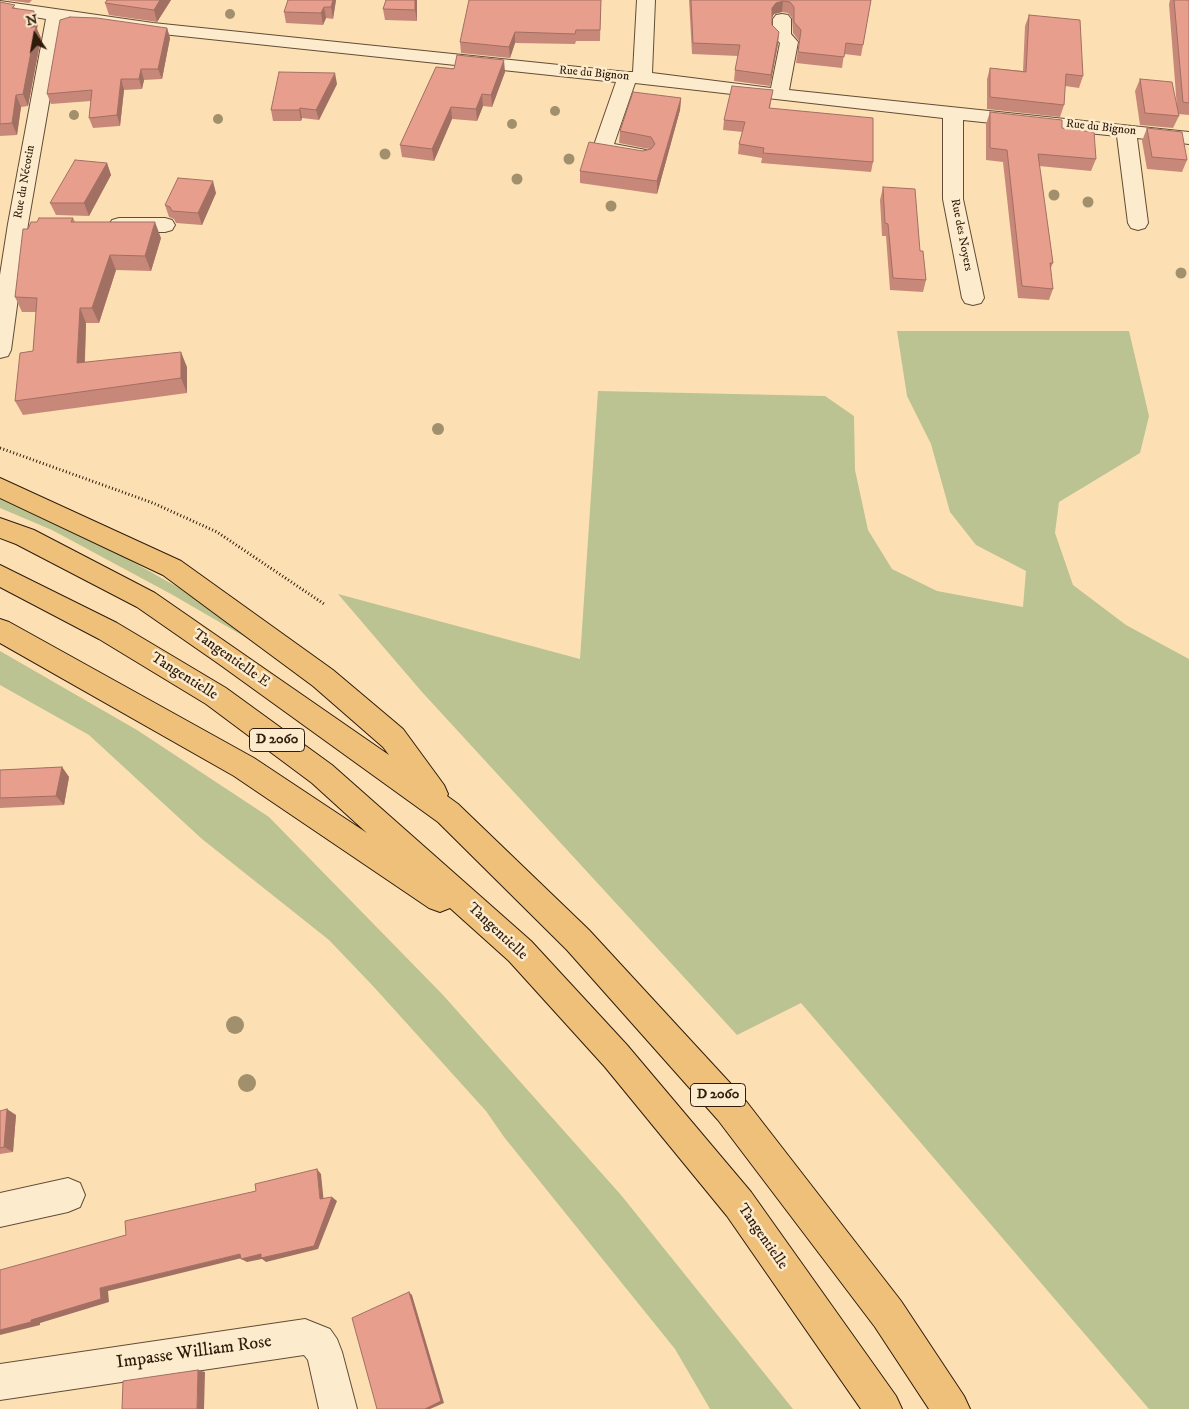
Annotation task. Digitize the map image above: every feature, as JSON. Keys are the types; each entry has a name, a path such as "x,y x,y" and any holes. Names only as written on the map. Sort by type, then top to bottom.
{"main road":[{"path":"0,486 172,568 323,678 393,738 448,813"},
{"name":"Tangentielle E","path":"0,528 26,537 146,600 448,813"},
{"name":"Tangentielle","path":"0,575 108,631 223,701 322,774 520,951 616,1056 739,1204 883,1409"},
{"path":"0,630 244,767 520,951"},
{"name":"D 2060","path":"448,813 578,940 730,1108 888,1314 951,1409"}],"street":[{"path":"643,155 608,149 604,145 634,77 646,0"},
{"name":"Rue du Bignon","path":"0,6 59,16 1189,138"},
{"name":"Rue du Nécotin","path":"0,350 28,225 53,22 59,16"},
{"path":"779,94 788,42 782,36 782,19"},
{"name":"Rue des Noyers","path":"953,112 954,199 973,298"},
{"path":"1126,131 1138,223"},
{"path":"96,225 166,226"},
{"path":"0,1210 68,1195"},
{"name":"Impasse William Rose","path":"0,1382 305,1337 317,1342 324,1352 338,1409"}],"path":[{"path":"0,448 153,503 217,532 324,604"}],"green space":[{"path":"897,331 1129,331 1149,416 1140,453 1059,502 1055,533 1073,585 1126,625 1189,659 1189,1409 1149,1409 801,1003 737,1035 422,692 338,594 580,659 598,391 825,396 854,416 855,470 868,530 892,569 937,591 1023,607 1026,571 976,545 950,512 931,444 907,396"},
{"path":"0,492 61,521 179,588 252,641 171,594 52,530 0,508"},
{"path":"0,651 137,730 269,817 443,995 621,1195 793,1409 710,1409 675,1349 504,1137 486,1111 373,986 329,940 202,839 89,735 0,685"}],"building":[{"path":"107,0 160,0 154,10 105,3"},
{"path":"288,0 333,0 331,7 324,7 321,13 284,12"},
{"path":"386,0 415,0 415,10 383,9"},
{"path":"469,0 601,0 600,30 576,30 575,34 515,32 509,47 460,42"},
{"path":"691,0 871,0 863,45 846,43 844,57 798,52 801,30 794,22 794,7 790,2 776,3 772,8 772,25 779,32 771,75 735,70 740,45 693,43"},
{"path":"1174,0 1189,0 1189,103 1183,102"},
{"path":"0,2 15,5 12,8 34,11 31,28 36,26 23,94 16,95 12,123 0,124"},
{"path":"1029,15 1080,20 1083,76 1066,74 1064,105 990,97 990,68 1026,72"},
{"path":"70,17 97,18 167,28 158,69 141,69 139,79 121,79 117,115 89,118 92,90 47,94 60,20"},
{"path":"457,55 504,60 491,95 482,94 476,109 451,107 432,149 400,145 436,67 454,69"},
{"path":"279,72 335,73 316,110 300,108 299,110 271,110"},
{"path":"1140,79 1172,82 1179,116 1145,113"},
{"path":"732,86 773,90 769,108 873,118 873,162 763,153 764,148 739,144 745,122 724,120"},
{"path":"633,92 681,98 657,181 580,171 589,142 643,151 651,149 655,144 651,137 620,131"},
{"path":"990,112 1062,120 1062,128 1094,132 1096,159 1038,154 1053,263 1050,263 1053,289 1022,286 1007,150 990,148"},
{"path":"1147,128 1182,132 1187,160 1152,157"},
{"path":"75,160 107,163 84,203 50,203"},
{"path":"178,178 213,181 198,213 172,211 170,207 165,205"},
{"path":"883,187 915,189 920,251 923,251 926,280 893,278 888,224 885,223"},
{"path":"39,218 73,218 71,222 155,222 145,256 110,255 92,308 80,308 77,363 181,352 181,378 15,401 20,353 33,351 37,298 15,297 23,229 28,229 31,222 37,222"},
{"path":"62,767 56,796 0,798 0,770"},
{"path":"7,1109 4,1147 0,1148 0,1111"},
{"path":"317,1169 320,1199 332,1197 314,1246 261,1258 261,1254 241,1259 240,1254 100,1288 101,1299 0,1330 0,1270 126,1235 125,1221 256,1191 255,1184"},
{"path":"409,1292 441,1401 425,1409 377,1409 352,1318"},
{"path":"198,1370 197,1409 122,1409 123,1381"}]}
